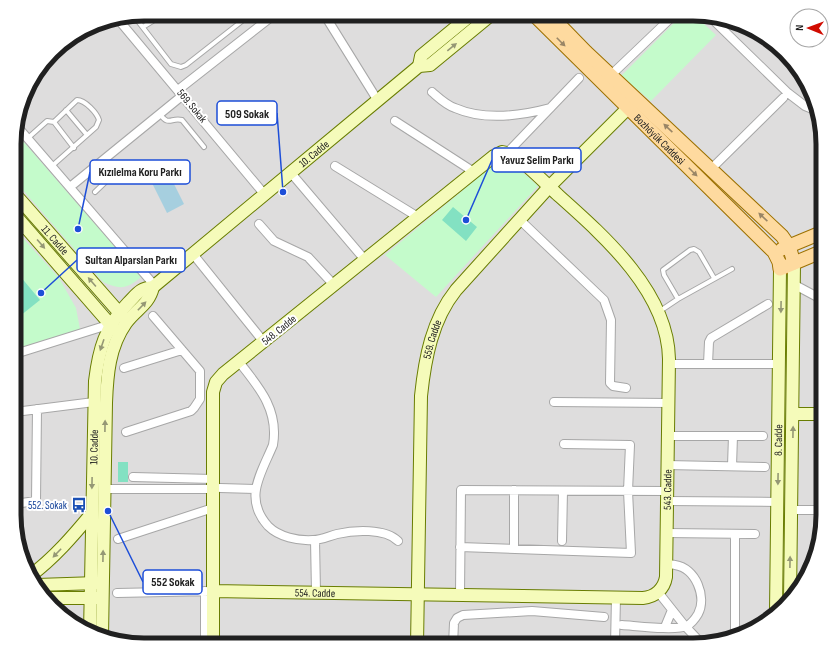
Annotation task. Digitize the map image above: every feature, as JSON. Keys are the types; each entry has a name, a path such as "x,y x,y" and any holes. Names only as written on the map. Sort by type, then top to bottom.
{"main road":[{"name":"10. Cadde","path":"419,66 421,56 464,21"},
{"name":"10. Cadde","path":"97,582 92,513 94,402 97,364 100,348 111,324 119,313 142,289 154,286 419,66 430,65 483,21"},
{"name":"Bozhöyük Caddesi","path":"540,21 774,252 777,256 780,268"},
{"name":"Bozhöyük Caddesi","path":"556,21 611,75 782,236 789,246 794,263"},
{"name":"559. Cadde","path":"417,638 420,411 422,379 436,323 452,294 549,187 628,108"},
{"name":"548. Cadde","path":"212,638 209,591 213,508 216,485 213,399 216,382 494,156 502,152 507,152"},
{"path":"507,152 515,156 549,187"},
{"name":"543. Cadde","path":"549,187 582,216 627,263 645,289 658,312 667,336 669,348 669,403 666,565 665,581 658,592"},
{"name":"11. Cadde","path":"21,201 127,322"},
{"name":"11. Cadde","path":"21,221 119,334"},
{"path":"774,252 816,235"},
{"path":"780,268 816,255"},
{"name":"8. Cadde","path":"790,590 795,285 794,263"},
{"name":"8. Cadde","path":"776,605 780,268"},
{"name":"10. Cadde","path":"91,626 96,598 104,489 107,382 111,354 119,334 127,322 151,298 154,286"},
{"path":"793,414 816,414"},
{"path":"35,572 52,558 92,513"},
{"path":"44,585 97,582"},
{"name":"554. Cadde","path":"209,591 418,594"},
{"path":"418,594 648,597 658,592"},
{"path":"54,598 96,598"},
{"name":"10. Cadde","path":"96,598 101,630"}],"street":[{"path":"70,187 160,114 180,92 266,21"},
{"path":"328,21 378,101"},
{"path":"611,75 668,21"},
{"name":"569. Sokak","path":"121,23 265,195"},
{"path":"716,23 788,93 800,103 810,106"},
{"path":"507,152 579,78"},
{"path":"432,92 443,102 456,109 482,115 514,115 550,108"},
{"path":"711,169 783,98"},
{"path":"395,121 474,172"},
{"path":"22,131 154,286"},
{"path":"335,166 418,217"},
{"path":"291,173 365,260"},
{"path":"520,220 604,300 611,320 610,383 613,386 626,388"},
{"path":"259,224 274,241 308,257 334,285"},
{"path":"21,231 26,227"},
{"path":"193,254 259,336"},
{"path":"795,285 816,296"},
{"path":"708,364 709,342 711,338 768,304"},
{"path":"126,432 191,411 200,398 200,371 153,316"},
{"path":"21,352 111,324"},
{"path":"124,368 182,350"},
{"path":"239,362 262,392 271,410 273,420 273,445 255,489 255,498 259,512 271,528 276,532 296,539 315,540 347,532 369,532 389,534 398,541"},
{"path":"669,364 780,364"},
{"path":"200,398 213,399"},
{"path":"21,411 94,402"},
{"path":"554,402 669,403"},
{"path":"21,503 36,502 37,409"},
{"path":"668,436 763,436"},
{"path":"732,466 733,436"},
{"path":"460,547 631,553 628,491 630,445 564,444"},
{"path":"668,465 765,467"},
{"path":"133,477 255,489"},
{"path":"104,489 216,485"},
{"path":"460,594 461,490 628,491 667,496 778,502"},
{"path":"514,490 514,549"},
{"path":"562,541 563,491"},
{"path":"118,539 213,508"},
{"path":"791,510 816,510"},
{"path":"666,533 755,534"},
{"path":"735,534 735,631"},
{"path":"315,540 316,592"},
{"path":"622,625 665,627 685,626 693,621 699,612 701,600 700,589 695,578 684,569 675,565 666,565"},
{"path":"118,593 209,591 206,638"},
{"path":"658,592 696,638"},
{"path":"615,638 616,597"},
{"path":"665,627 672,610"},
{"path":"453,638 454,623 456,618 463,615 532,611 604,617"}],"lane":[{"path":"138,21 171,64 181,67 186,65 242,21"},
{"path":"143,27 153,21"},
{"path":"52,166 74,148 98,125 99,120 98,117 80,100 74,102 54,122"},
{"path":"66,110 87,135"},
{"path":"160,114 164,120 171,122 179,119 182,120 204,147"},
{"path":"28,138 47,121 54,122 74,148"},
{"path":"100,162 111,176"},
{"path":"95,192 118,170"},
{"path":"678,299 664,275 663,270 690,250 694,249 699,252 714,278"},
{"path":"658,312 714,278 732,269"}],"shaded area":[{"path":"701,21 717,23 740,30 774,52 790,69 807,97 812,112 816,144 816,523 814,539 807,562 785,596 768,612 740,629 725,634 693,638 136,638 120,636 97,629 63,607 47,590 30,562 25,547 21,523 22,128 30,97 42,76 63,52 76,42 97,30 128,22"}],"green space":[{"path":"676,21 701,21 716,35 651,101 621,76"},
{"path":"21,139 141,277 132,284 123,287 114,286 103,282 21,188"},
{"path":"510,161 538,186 436,297 385,255 497,162"},
{"path":"453,207 477,227 466,241 442,220"},
{"path":"22,237 59,278 76,308 80,329 21,347"},
{"path":"21,277 40,300 21,315"},
{"path":"118,462 128,462 128,482 118,482"}],"water":[{"path":"169,174 184,204 167,213 152,183"}],"place":[{"name":"509 Sokak","path":"283,192"},
{"name":"Yavuz Selim Parkı","path":"466,220"},
{"name":"Kızılelma Koru Parkı","path":"78,229"},
{"name":"Sultan Alparslan Parkı","path":"41,293"},
{"name":"552. Sokak","path":"79,505"},
{"name":"552 Sokak","path":"108,511"}]}
